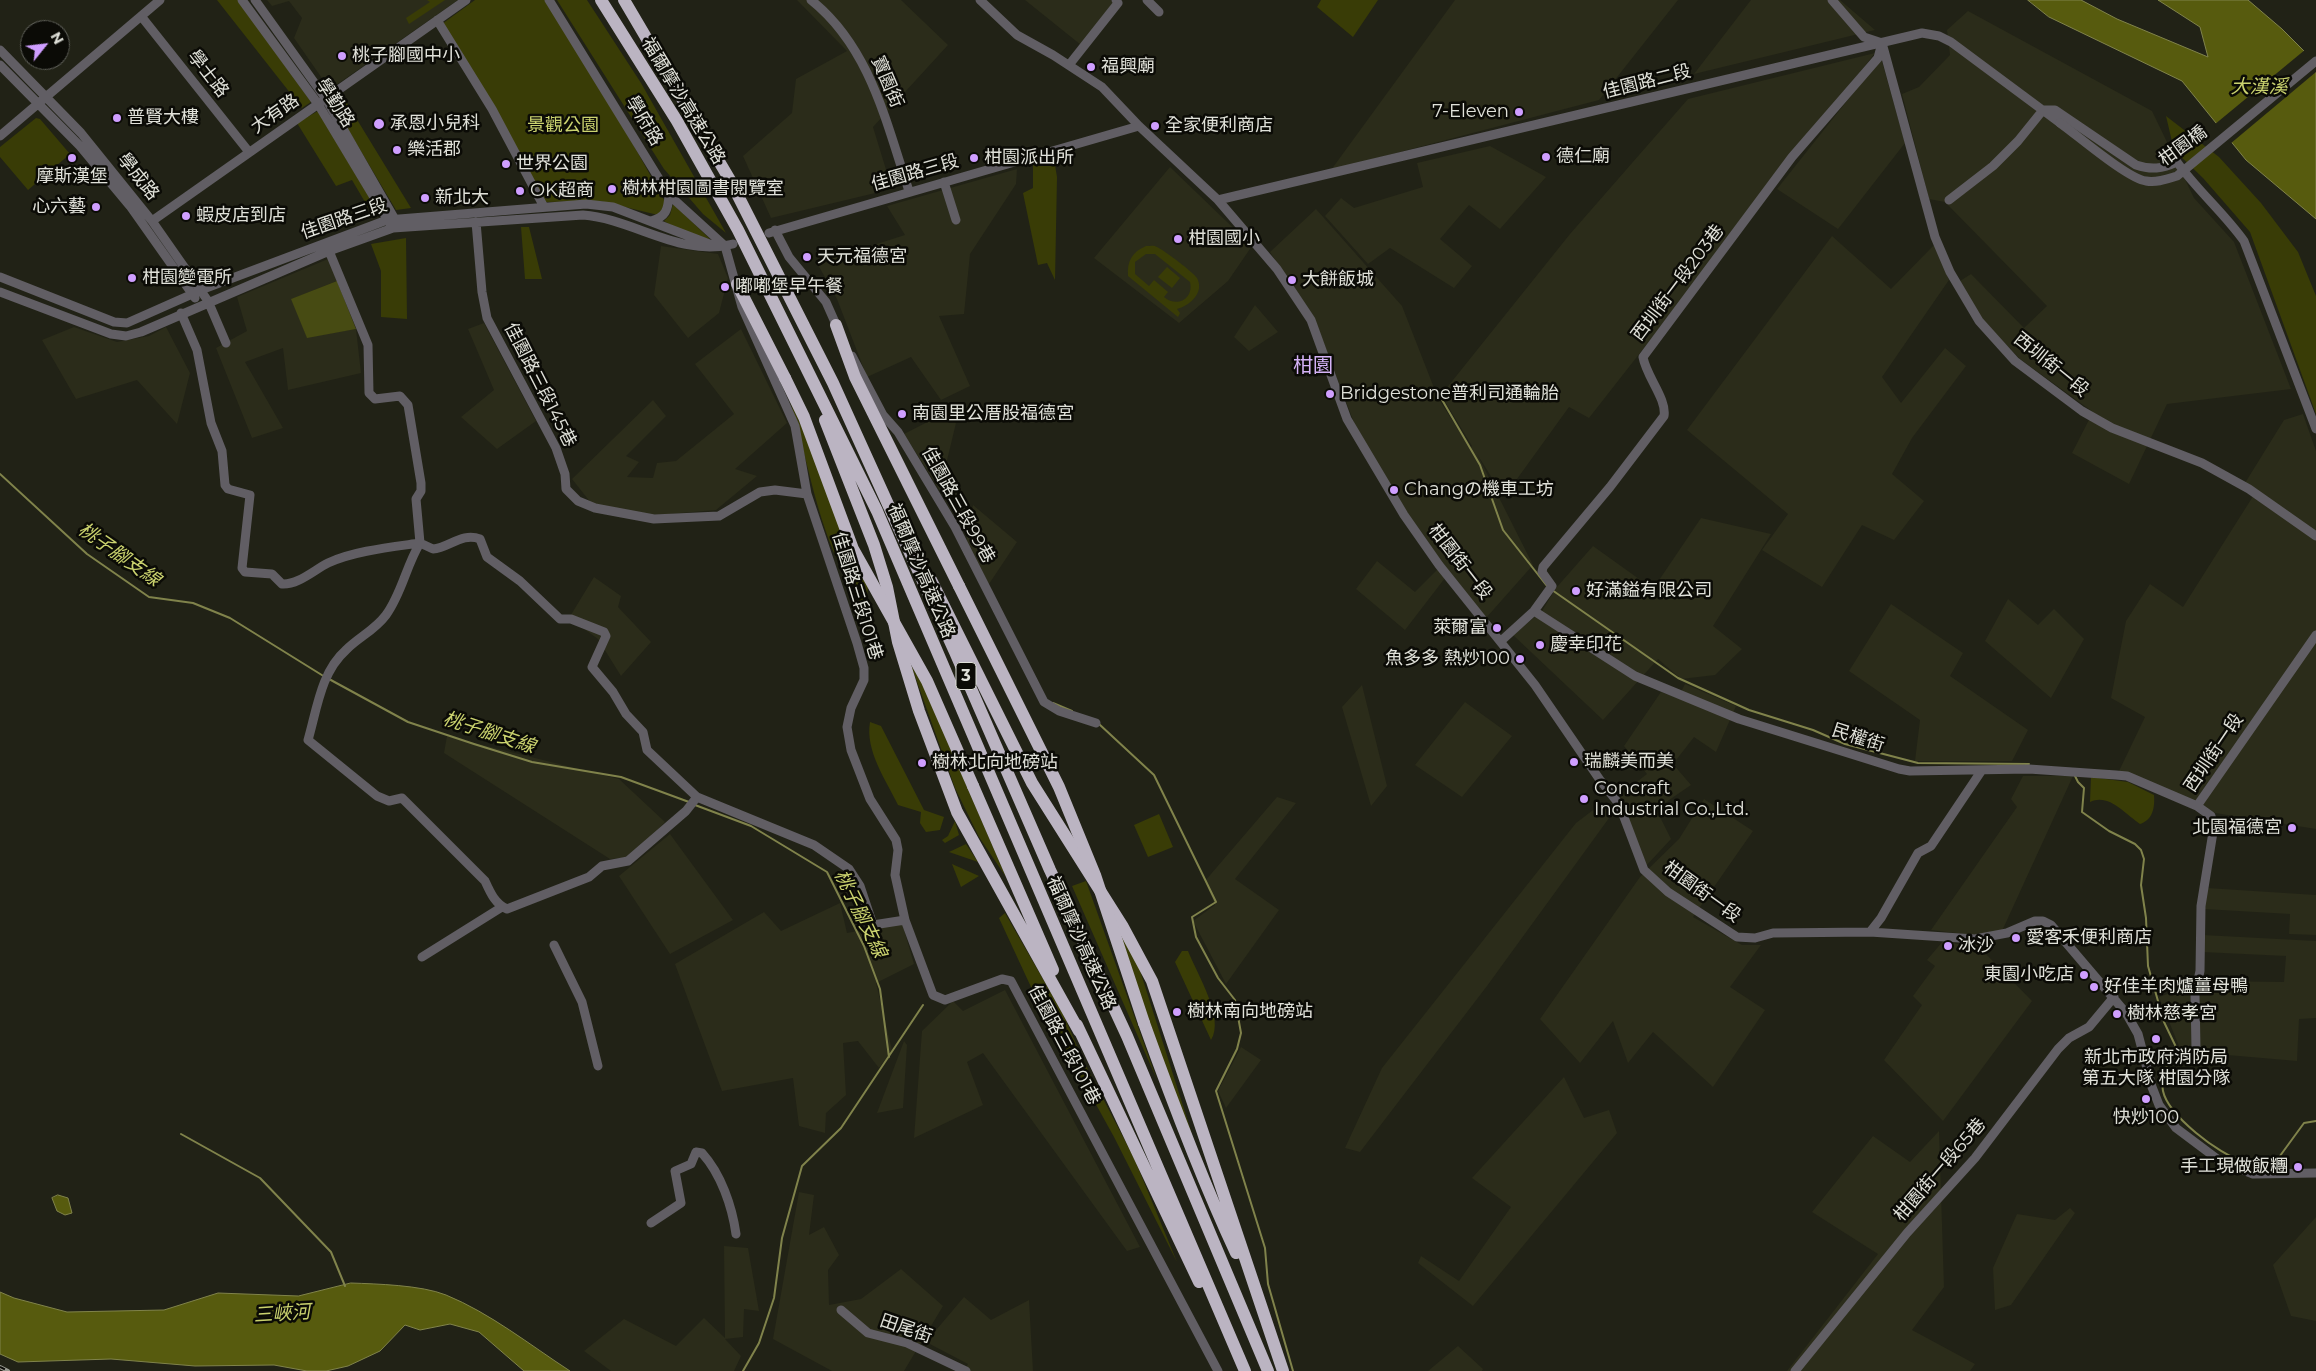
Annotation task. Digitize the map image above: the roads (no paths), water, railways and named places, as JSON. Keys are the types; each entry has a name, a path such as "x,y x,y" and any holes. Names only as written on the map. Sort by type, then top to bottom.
{"highway":[{"name":"福爾摩沙高速公路","path":"601,0 682,129 738,230 877,511 969,730 1148,1140 1225,1328 1245,1371"},
{"name":"福爾摩沙高速公路","path":"624,0 730,180 833,383 955,652 1050,870 1127,1036 1268,1371"},
{"path":"737,284 804,417 853,549 927,681 1079,1031 1186,1258 1225,1328"},
{"path":"783,321 874,545 887,587 898,642 920,713 957,812 1079,1031"},
{"path":"836,325 855,377 1059,787 1095,875 1172,1102 1217,1212 1267,1321"},
{"path":"833,383 1032,783 1123,927 1152,981 1283,1371"}],"street":[{"path":"0,136 160,0"},
{"name":"學勤路","path":"242,0 322,101"},
{"name":"學勤路","path":"254,0 322,101 394,223"},
{"name":"大有路","path":"152,221 466,0"},
{"name":"學府路","path":"549,0 669,195 729,245"},
{"name":"寶園街","path":"811,0 844,33 866,66 909,190"},
{"path":"980,0 1017,35 1069,65 1102,87 1139,126 1218,200"},
{"path":"1146,0 1159,12"},
{"path":"1832,0 1864,36 1882,43"},
{"path":"1069,65 1119,1"},
{"name":"學士路","path":"141,16 249,152"},
{"path":"436,20 492,110 544,207"},
{"name":"佳園路二段","path":"1218,200 1922,34 1939,36 1951,42 2060,123"},
{"name":"西圳街一段","path":"1882,43 1935,237 1950,272 1979,321 2015,361 2082,411 2112,428 2202,463 2249,489 2316,536"},
{"name":"西圳街一段203巷","path":"1501,640 1534,611 1552,586 1542,572 1543,567 1610,487 1664,416 1663,402 1648,376 1643,357 1792,157 1878,58 1882,43"},
{"name":"學成路","path":"0,50 47,96 81,133 152,221 197,293 199,305"},
{"path":"2260,107 2316,57"},
{"name":"柑園橋","path":"2060,123 2122,168 2145,182 2164,180 2177,176 2316,61"},
{"name":"學成路","path":"0,65 70,134 130,206 197,293 208,301 226,343"},
{"path":"2260,107 2316,66"},
{"path":"1950,200 1993,166 2018,142 2043,110 2055,110 2136,165 2148,169 2165,168 2177,162 2190,179 2225,215 2244,241 2316,428"},
{"name":"佳園路三段","path":"772,231 909,190 1043,156 1139,126"},
{"path":"944,182 956,220"},
{"path":"651,221 664,215 668,208 669,195"},
{"name":"柑園街一段","path":"1218,200 1277,268 1308,313 1347,419 1404,515 1439,565 1501,640 1607,789 1620,804 1644,870 1668,892 1737,937 1756,938 1772,933 1870,932 1975,939 2007,934 2035,921 2043,921 2051,925 2114,997 2138,1034 2152,1087 2159,1105 2176,1128 2220,1161 2253,1174 2316,1172"},
{"name":"佳園路三段","path":"0,277 114,322 127,323 319,244 394,223 586,204 613,208 714,246"},
{"name":"佳園路三段","path":"0,292 111,334 126,336 141,332 180,313 394,223 476,222 583,215 603,216 689,246 729,245"},
{"name":"佳園路三段145巷","path":"476,222 482,292 487,318 556,448 565,474 566,489 578,501 595,508 654,519 719,516 760,492 776,490 807,494"},
{"name":"佳園路三段99巷","path":"772,231 789,256 826,302 883,415 898,432 955,527 1044,702 1058,711 1096,724"},
{"name":"佳園路三段101巷","path":"729,245 742,307 794,426 807,494 840,589 864,668 861,688 846,727 850,750 870,798 896,840 898,850 895,875 904,920 933,995 946,1000 1002,979 1011,981 1218,1371"},
{"path":"329,251 368,345 369,393 375,399 400,396 408,405 421,491 416,499 420,542 410,559 400,590 386,615 373,630 345,650 326,677 308,740 377,796 389,801 402,798 485,881 492,895 502,907 507,909 515,908 581,881 608,864 628,861 686,811 697,797"},
{"path":"180,313 197,350 208,408 222,451 225,485 228,489 250,495 242,568 245,572 272,574 282,584 286,584 305,577 336,560 420,542 432,549 453,540 473,536 480,539 488,557 520,581 560,619 571,619 604,632 606,636 592,667 613,692 626,714 643,732 647,750 697,797 814,846 849,869 860,886 873,925 904,920"},
{"name":"民權街","path":"1534,611 1635,676 1739,719 1910,771 2029,769 2127,776 2197,806"},
{"name":"西圳街一段","path":"2196,1049 2195,994 2200,971 2201,906 2214,826 2211,816 2197,806 2316,635"},
{"path":"1870,932 1881,918 1918,853 1931,846 1982,770"},
{"path":"422,957 502,907"},
{"path":"554,945 582,1002 598,1066"},
{"name":"柑園街一段65巷","path":"1795,1371 1907,1233 1975,1158 2058,1050 2069,1038 2089,1027 2114,997"},
{"path":"651,1223 681,1203 674,1171 691,1164 696,1152 702,1153 711,1162 733,1211 736,1234"},
{"name":"田尾街","path":"841,1310 868,1333 907,1344 966,1371"}],"water":[{"name":"大漢溪","path":"2028,0 2081,0 2117,19 2208,57 2200,27 2158,0 2248,0 2282,29 2316,63 2316,219 2246,160 2182,81 2049,17"},
{"path":"58,1195 68,1198 72,1213 65,1215 57,1211 52,1198"},
{"name":"三峽河","path":"351,1283 412,1287 446,1295 494,1320 570,1371 524,1371 479,1332 450,1324 420,1330 405,1325 380,1351 348,1366 326,1371 307,1371 274,1365 195,1366 111,1359 18,1362 0,1354 0,1292 14,1298 67,1312 164,1310 218,1293 298,1296"}],"waterway":[{"path":"1441,398 1480,465 1503,530 1547,586"},
{"name":"桃子腳支線","path":"0,474 87,554 149,597 193,603 230,618 325,677"},
{"path":"1552,590 1678,678 1749,710 1813,730 1845,744 1918,763 2029,764"},
{"name":"桃子腳支線","path":"329,679 408,722 532,762 621,777 689,802"},
{"path":"1053,703 1072,711"},
{"path":"1099,724 1154,775 1216,902 1192,917 1196,937 1218,978 1235,1000 1241,1033 1237,1049 1216,1091 1265,1248 1268,1284 1293,1371"},
{"path":"2075,776 2084,788 2082,812 2109,831 2135,844 2141,850 2144,859 2141,885 2146,918 2148,966 2164,1022 2176,1047 2163,1079 2163,1091 2167,1101 2184,1122 2208,1143 2243,1161 2277,1160 2304,1123 2316,1121"},
{"name":"桃子腳支線","path":"695,805 751,826 827,872 864,946 880,989 889,1057"},
{"path":"743,1371 759,1343 774,1298 782,1238 802,1166 841,1128 923,1005"},
{"path":"181,1134 260,1178 331,1252 345,1286"}],"railway":[{"path":"0,1367 8,1371"}],"place":[{"name":"桃子腳國中小","path":"342,56"},
{"name":"福興廟","path":"1091,67"},
{"name":"7-Eleven","path":"1519,112"},
{"name":"普賢大樓","path":"117,118"},
{"name":"承恩小兒科","path":"379,124"},
{"name":"全家便利商店","path":"1155,126"},
{"name":"樂活郡","path":"397,150"},
{"name":"德仁廟","path":"1546,157"},
{"name":"摩斯漢堡","path":"72,158"},
{"name":"柑園派出所","path":"974,158"},
{"name":"世界公園","path":"506,164"},
{"name":"樹林柑園圖書閱覽室","path":"612,189"},
{"name":"OK超商","path":"520,191"},
{"name":"新北大","path":"425,198"},
{"name":"心六藝","path":"96,207"},
{"name":"蝦皮店到店","path":"186,216"},
{"name":"柑園國小","path":"1178,239"},
{"name":"天元福德宮","path":"807,257"},
{"name":"柑園變電所","path":"132,278"},
{"name":"大餅飯城","path":"1292,280"},
{"name":"嘟嘟堡早午餐","path":"725,287"},
{"name":"Bridgestone普利司通輪胎","path":"1330,394"},
{"name":"南園里公厝股福德宮","path":"902,414"},
{"name":"Changの機車工坊","path":"1394,490"},
{"name":"好滿鎰有限公司","path":"1576,591"},
{"name":"萊爾富","path":"1497,628"},
{"name":"慶幸印花","path":"1540,645"},
{"name":"魚多多 熱炒100","path":"1520,659"},
{"name":"瑞麟美而美","path":"1574,762"},
{"name":"樹林北向地磅站","path":"922,763"},
{"name":"Concraft Industrial Co.,Ltd.","path":"1584,799"},
{"name":"北園福德宮","path":"2292,828"},
{"name":"愛客禾便利商店","path":"2016,938"},
{"name":"冰沙","path":"1948,946"},
{"name":"東園小吃店","path":"2084,975"},
{"name":"好佳羊肉爐薑母鴨","path":"2094,987"},
{"name":"樹林南向地磅站","path":"1177,1012"},
{"name":"樹林慈孝宮","path":"2117,1014"},
{"name":"新北市政府消防局 第五大隊 柑園分隊","path":"2156,1039"},
{"name":"快炒100","path":"2146,1099"},
{"name":"手工現做飯糰","path":"2298,1167"}],"district":[{"name":"柑園","path":"1313,366"}],"park label":[{"name":"景觀公園","path":"563,126"}]}
